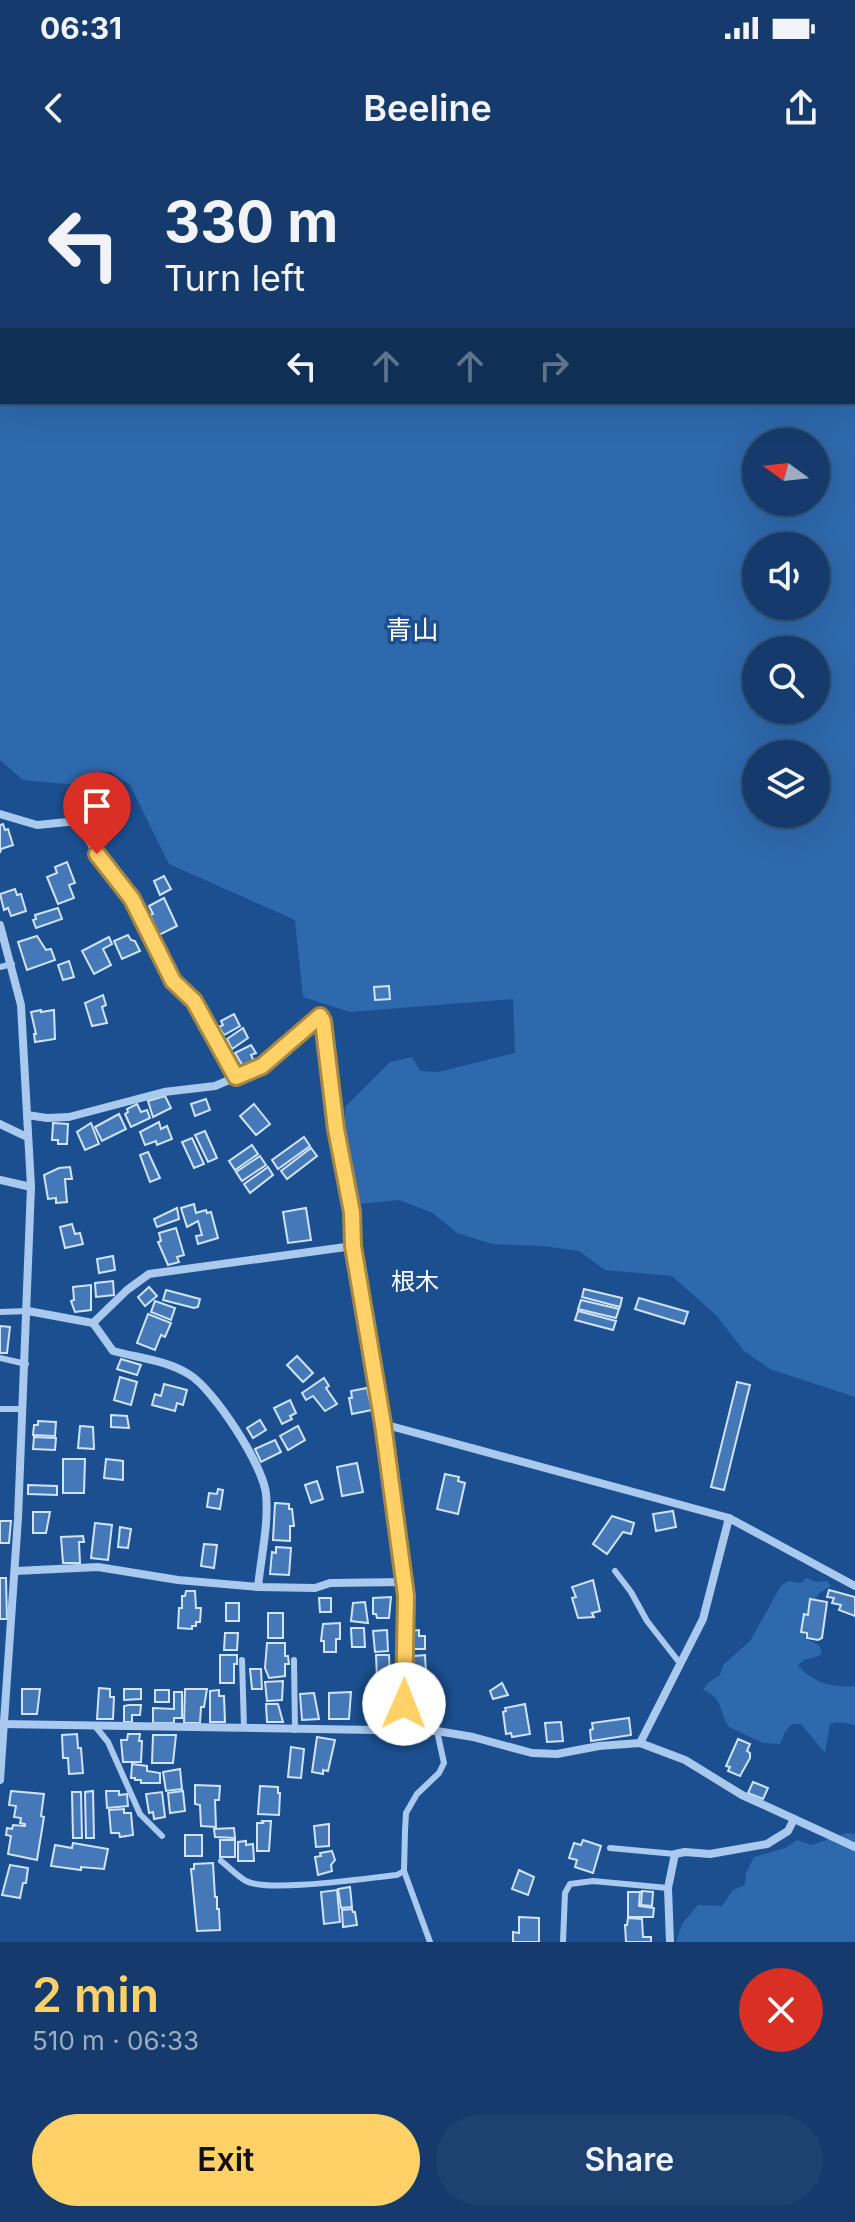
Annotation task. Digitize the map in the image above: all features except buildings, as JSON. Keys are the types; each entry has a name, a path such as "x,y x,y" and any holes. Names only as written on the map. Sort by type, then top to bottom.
{"street":[{"path":"0,814 37,825 78,821 88,825 87,837 132,899 173,981 194,1001 236,1077"},
{"path":"0,925 21,1005 31,1187 26,1364 0,1780"},
{"path":"27,1115 69,1117 164,1092 215,1086 262,1066 320,1016 336,1129 352,1212 353,1246 383,1424 406,1596 403,1731"},
{"path":"0,1124 27,1137"},
{"path":"0,1180 31,1187"},
{"path":"93,1323 127,1290 149,1274 353,1246"},
{"path":"28,1311 93,1323 113,1351 164,1363 191,1375 213,1396 236,1430 266,1491 258,1587"},
{"path":"383,1424 729,1518 855,1586"},
{"path":"640,1743 703,1619 729,1518"},
{"path":"15,1571 98,1567 178,1580 258,1587 315,1588 330,1583 404,1582"},
{"path":"3,1724 437,1731 532,1753 557,1754 599,1746 640,1743 685,1760 742,1795 855,1847"},
{"path":"670,1942 668,1888 675,1854 710,1854 767,1844 788,1831 794,1819"}],"lane":[{"path":"0,967 12,964"},
{"path":"0,1312 28,1311"},
{"path":"0,1358 26,1364"},
{"path":"0,1409 23,1409"},
{"path":"615,1571 647,1621 679,1662"},
{"path":"242,1660 244,1729"},
{"path":"294,1660 295,1730"},
{"path":"95,1726 108,1742 140,1814 162,1836"},
{"path":"430,1942 404,1871 406,1813 417,1794 439,1773 444,1763 437,1731"},
{"path":"610,1848 675,1854"},
{"path":"221,1861 247,1882 262,1885 331,1882 397,1875 404,1871"},
{"path":"563,1942 565,1893 570,1884 593,1881 668,1888"}],"shaded area":[{"path":"0,404 855,404 855,1397 770,1369 744,1351 716,1315 672,1276 605,1270 579,1251 492,1244 457,1233 433,1213 399,1200 359,1204 345,1129 345,1107 390,1062 412,1057 420,1071 438,1072 515,1053 513,999 350,1012 303,997 295,920 169,864 130,785 111,772 92,772 77,785 23,780 0,760"},
{"path":"806,1578 816,1582 827,1581 831,1586 818,1594 801,1627 806,1639 819,1645 822,1652 798,1665 824,1683 855,1686 855,1725 830,1724 825,1753 801,1724 792,1724 780,1744 763,1743 729,1727 717,1701 703,1690 720,1675 723,1665 750,1641 781,1586 788,1581 801,1583"},
{"path":"847,1833 855,1834 855,1942 676,1942 682,1924 698,1905 722,1906 733,1890 745,1885 746,1873 754,1857 785,1848 797,1840 811,1845"}],"district":[{"name":"青山","path":"412,629"},
{"name":"根木","path":"415,1281"}],"route":[{"path":"97,854 132,899 173,981 194,1001 236,1077 262,1066 320,1016 323,1021 336,1129 352,1212 353,1246 383,1424 406,1596 404,1704"}]}
